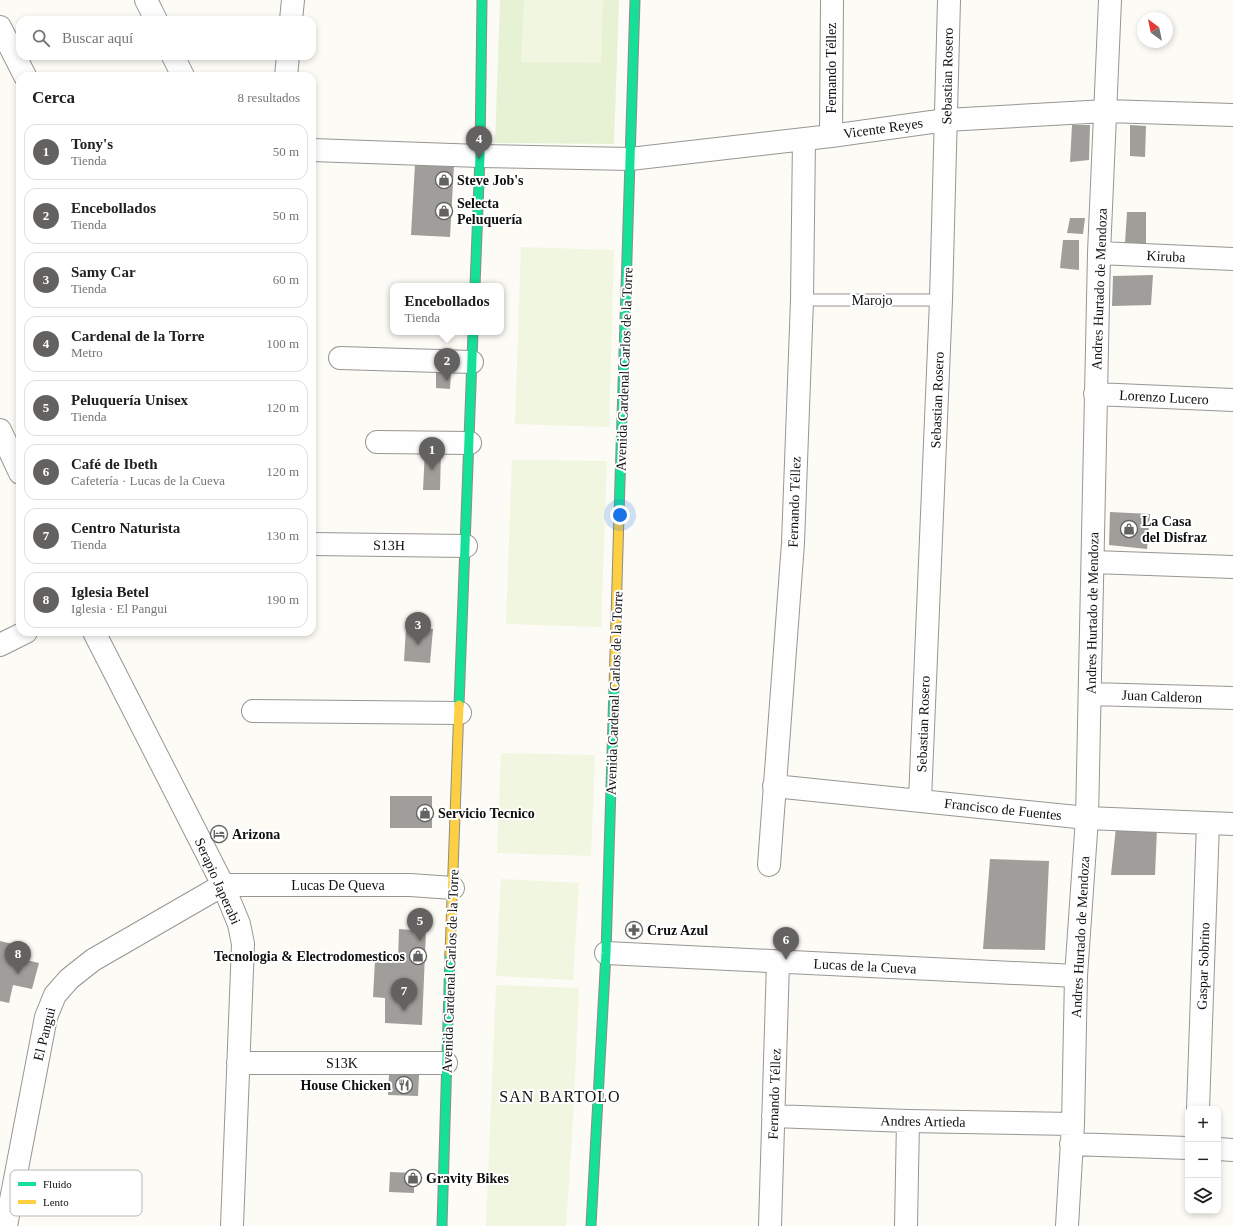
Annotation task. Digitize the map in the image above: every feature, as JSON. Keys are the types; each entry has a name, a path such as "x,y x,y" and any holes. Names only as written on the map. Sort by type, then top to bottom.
{"street":[{"path":"146,0 154,16"},
{"path":"291,16 292,0"},
{"path":"475,283 480,156 482,0"},
{"name":"Avenida Cardenal Carlos de la Torre","path":"591,1226 606,953 635,0"},
{"name":"Fernando Téllez","path":"831,136 832,0"},
{"name":"Sebastian Rosero","path":"920,800 941,300 949,0"},
{"name":"Andres Hurtado de Mendoza","path":"1067,1226 1072,1134 1076,976 1087,818 1095,394 1099,253 1110,0"},
{"path":"0,27 16,58"},
{"path":"17,60 23,72"},
{"path":"175,60 181,72"},
{"path":"286,72 288,60"},
{"name":"Vicente Reyes","path":"630,159 831,136 946,120 1106,110 1233,115"},
{"name":"Fernando Téllez","path":"769,865 793,543 802,300 804,139"},
{"path":"316,150 480,156 630,159"},
{"name":"Kiruba","path":"1099,253 1233,259"},
{"name":"Avenida Cardenal Carlos de la Torre","path":"442,1226 446,1063 473,335"},
{"path":"340,358 472,362"},
{"name":"Lorenzo Lucero","path":"1095,394 1233,400"},
{"path":"0,430 16,464"},
{"path":"377,442 470,443"},
{"name":"S13H","path":"316,544 466,546"},
{"path":"1093,562 1233,567"},
{"path":"0,644 17,636"},
{"name":"Serapio Japerabi","path":"96,636 223,885 239,924 243,944 232,1226"},
{"name":"Juan Calderon","path":"1090,694 1233,698"},
{"path":"253,711 460,713"},
{"name":"Francisco de Fuentes","path":"774,786 1087,818 1233,824"},
{"name":"Gaspar Sobrino","path":"1198,1106 1208,823"},
{"name":"Lucas De Queva","path":"223,885 402,885 453,888"},
{"name":"El Pangui","path":"17,1170 46,1017 55,995 69,979 93,960 223,885"},
{"name":"Lucas de la Cueva","path":"606,953 1076,976"},
{"name":"Fernando Téllez","path":"770,1226 778,962"},
{"name":"S13K","path":"238,1063 446,1063"},
{"name":"Andres Artieda","path":"774,1116 908,1121 1072,1134 1185,1148"},
{"path":"906,1226 908,1121"},
{"path":"1221,1149 1233,1150"},
{"name":"El Pangui","path":"6,1226 10,1205"}],"lane":[{"name":"Marojo","path":"802,300 941,300"}],"green space":[{"path":"500,0 619,0 614,144 495,143"},
{"path":"524,0 603,0 601,63 521,62"},
{"path":"521,247 614,250 609,427 515,424"},
{"path":"512,460 607,461 601,627 506,624"},
{"path":"501,753 595,755 591,856 497,853"},
{"path":"501,879 579,883 573,980 496,976"},
{"path":"496,985 579,988 573,1121 566,1226 486,1226"}],"building":[{"path":"1072,125 1090,125 1089,160 1070,162"},
{"path":"1130,125 1146,126 1145,157 1130,156"},
{"path":"415,164 454,165 450,237 411,235"},
{"path":"1127,212 1146,212 1146,244 1125,243"},
{"path":"1070,218 1085,218 1083,234 1067,233"},
{"path":"1063,240 1079,240 1079,270 1060,268"},
{"path":"1153,275 1151,305 1112,306 1113,276"},
{"path":"436,371 451,372 450,389 436,388"},
{"path":"425,450 441,451 440,490 423,490"},
{"name":"La Casa del Disfraz","path":"1110,512 1150,514 1147,549 1109,545"},
{"path":"406,628 433,629 430,663 404,661"},
{"path":"390,796 432,796 432,828 390,828"},
{"path":"1116,827 1157,829 1155,875 1111,875"},
{"path":"990,859 1049,861 1045,950 983,949"},
{"path":"399,929 426,931 422,1025 385,1023 385,998 373,997 375,960 398,961"},
{"path":"0,941 21,946 18,958 39,963 32,989 13,985 9,1003 0,1001"},
{"name":"House Chicken","path":"389,1074 419,1075 418,1096 388,1095"},
{"path":"390,1172 414,1173 414,1193 389,1192"}],"traffic: fast":[{"path":"475,283 480,156 482,0"},
{"path":"619,514 635,0"},
{"path":"459,705 473,335"},
{"path":"591,1226 606,953 614,687"},
{"path":"442,1226 450,954"}],"traffic: slow":[{"path":"614,687 619,514"},
{"path":"450,954 459,705"}],"place":[{"name":"Cardenal de la Torre","path":"479,159"},
{"name":"Steve Job's","path":"444,180"},
{"name":"Selecta Peluquería","path":"444,211"},
{"name":"Encebollados","path":"447,381"},
{"name":"Tony's","path":"432,470"},
{"name":"La Casa del Disfraz","path":"1129,529"},
{"name":"Samy Car","path":"418,645"},
{"name":"Servicio Tecnico","path":"425,813"},
{"name":"Arizona","path":"219,834"},
{"name":"Cruz Azul","path":"634,930"},
{"name":"Peluquería Unisex","path":"420,941"},
{"name":"Tecnologia & Electrodomesticos","path":"418,956"},
{"name":"Café de Ibeth","path":"786,960"},
{"name":"Iglesia Betel","path":"18,974"},
{"name":"Centro Naturista","path":"404,1011"},
{"name":"House Chicken","path":"404,1085"},
{"name":"Gravity Bikes","path":"413,1178"}],"district":[{"name":"SAN BARTOLO","path":"560,1096"}]}
